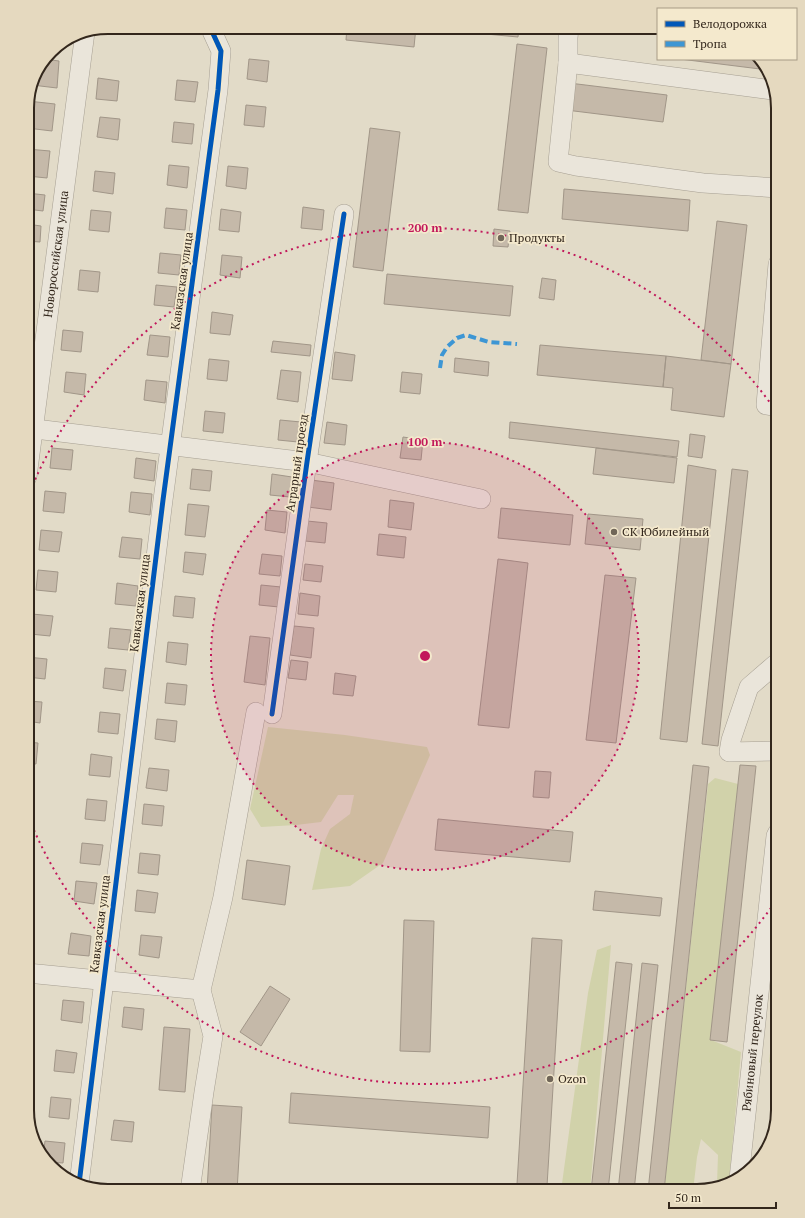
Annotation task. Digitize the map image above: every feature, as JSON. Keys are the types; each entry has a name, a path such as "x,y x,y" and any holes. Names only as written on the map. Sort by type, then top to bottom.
{"street":[{"name":"Кавказская улица","path":"80,1178 170,445 218,90 221,51 213,34"},
{"path":"568,34 568,63 558,162 576,166 703,183 771,188"},
{"name":"Новороссийская улица","path":"34,399 84,38"},
{"path":"568,63 768,89"},
{"name":"Аграрный проезд","path":"201,990 264,713 307,462 344,214"},
{"path":"34,428 307,462 481,499"},
{"path":"771,668 749,687 731,740 729,752 771,751"},
{"name":"Рябиновый переулок","path":"740,1170 771,878"},
{"path":"34,974 201,990 214,1036 204,1092 191,1184"}],"green space":[{"path":"268,727 345,735 427,747 430,755 383,863 350,886 312,890 321,849 330,829 350,814 354,795 338,795 321,822 261,827 250,809"},
{"path":"715,778 738,784 711,1040 741,1052 730,1176 717,1181 718,1155 701,1139 694,1184 665,1184 708,784"},
{"path":"611,945 591,1184 562,1184 588,993 597,950"},
{"path":"771,1044 771,1064 769,1062"}],"building":[{"path":"346,34 415,34 414,47 346,40"},
{"path":"486,34 518,34 518,37"},
{"path":"517,44 547,48 528,213 498,210"},
{"path":"249,59 269,61 267,82 247,79"},
{"path":"52,60 59,61 57,88 38,86 46,67"},
{"path":"688,60 754,60 760,69"},
{"path":"98,78 119,81 117,101 96,99"},
{"path":"177,80 198,82 195,102 175,100"},
{"path":"569,83 667,95 663,122 566,110"},
{"path":"34,102 55,104 52,131 34,129"},
{"path":"246,105 266,107 264,127 244,125"},
{"path":"100,117 120,119 118,140 97,137"},
{"path":"174,122 194,124 192,144 172,142"},
{"path":"370,128 400,132 383,271 353,267"},
{"path":"34,150 50,151 47,178 34,177"},
{"path":"169,165 189,167 187,188 167,185"},
{"path":"228,166 248,168 246,189 226,186"},
{"path":"95,171 115,173 113,194 93,191"},
{"path":"564,189 690,200 688,231 562,219"},
{"path":"34,194 45,195 43,211 34,210"},
{"path":"303,207 324,210 322,230 301,228"},
{"path":"166,208 187,210 185,230 164,228"},
{"path":"221,209 241,212 239,232 219,230"},
{"path":"91,210 111,212 109,232 89,230"},
{"path":"717,221 747,225 731,364 701,360"},
{"path":"34,225 41,226 40,242 34,242"},
{"name":"Продукты","path":"494,229 510,231 508,247 493,246"},
{"path":"160,253 181,255 179,275 158,273"},
{"path":"222,255 242,257 240,278 220,275"},
{"path":"80,270 100,272 98,292 78,290"},
{"path":"387,274 513,286 510,316 384,304"},
{"path":"542,278 556,280 554,300 539,298"},
{"path":"156,285 177,287 174,307 154,305"},
{"path":"212,312 233,315 230,335 210,333"},
{"path":"63,330 83,332 81,352 61,350"},
{"path":"150,335 170,337 168,357 147,355"},
{"path":"273,341 311,345 310,356 271,352"},
{"path":"540,345 666,356 663,387 537,375"},
{"path":"335,352 355,355 352,381 332,379"},
{"path":"666,356 731,364 724,417 671,410 673,388 663,387"},
{"path":"455,358 489,362 488,376 454,372"},
{"path":"209,359 229,361 227,381 207,379"},
{"path":"281,370 301,372 298,402 277,399"},
{"path":"66,372 86,374 84,395 64,392"},
{"path":"402,372 422,374 420,394 400,392"},
{"path":"146,380 167,382 165,403 144,400"},
{"path":"205,411 225,413 223,433 203,431"},
{"path":"280,420 301,422 298,442 278,440"},
{"path":"327,422 347,425 345,445 324,443"},
{"path":"510,422 679,441 677,457 509,438"},
{"path":"690,434 705,436 702,458 688,456"},
{"path":"403,437 423,440 421,460 400,458"},
{"path":"52,448 73,450 71,470 50,468"},
{"path":"596,448 677,458 674,483 593,474"},
{"path":"136,458 156,461 154,481 134,478"},
{"path":"688,465 716,470 687,742 660,739"},
{"path":"192,469 212,471 210,491 190,489"},
{"path":"732,469 748,471 718,746 702,744"},
{"path":"272,474 292,477 290,497 270,495"},
{"path":"311,480 334,483 331,510 308,507"},
{"path":"45,491 66,493 64,513 43,511"},
{"path":"131,492 152,494 150,515 129,512"},
{"path":"390,500 414,503 411,530 388,527"},
{"path":"188,504 209,506 205,537 185,535"},
{"path":"501,508 573,515 570,545 498,538"},
{"path":"267,510 287,512 285,533 265,530"},
{"name":"СК Юбилейный","path":"588,514 643,519 640,550 585,544"},
{"path":"307,521 327,523 325,543 305,541"},
{"path":"41,530 62,532 59,552 39,550"},
{"path":"379,534 406,537 404,558 377,555"},
{"path":"122,537 142,539 140,559 119,557"},
{"path":"185,552 206,554 203,575 183,572"},
{"path":"262,554 282,556 280,576 259,574"},
{"path":"498,559 528,563 509,728 478,725"},
{"path":"305,564 323,566 321,582 303,580"},
{"path":"38,570 58,572 56,592 36,590"},
{"path":"605,575 636,578 616,743 586,740"},
{"path":"117,583 138,586 136,606 115,604"},
{"path":"261,585 281,587 279,607 259,605"},
{"path":"300,593 320,596 318,616 298,614"},
{"path":"175,596 195,598 193,618 173,616"},
{"path":"34,614 53,616 50,636 34,634"},
{"path":"294,626 314,628 311,658 290,655"},
{"path":"110,628 131,630 128,650 108,648"},
{"path":"250,636 270,638 265,685 244,682"},
{"path":"168,642 188,644 186,665 166,662"},
{"path":"34,658 47,659 45,679 34,678"},
{"path":"291,660 308,662 306,680 288,678"},
{"path":"105,668 126,670 123,691 103,688"},
{"path":"335,673 356,676 353,696 333,694"},
{"path":"167,683 187,685 185,705 165,703"},
{"path":"34,701 42,702 40,723 34,722"},
{"path":"100,712 120,714 118,734 98,732"},
{"path":"157,719 177,721 175,742 155,739"},
{"path":"34,743 38,743 36,764 34,764"},
{"path":"91,754 112,757 110,777 89,775"},
{"path":"693,765 709,767 665,1184 649,1184"},
{"path":"740,765 756,766 727,1042 710,1040"},
{"path":"149,768 169,770 167,791 146,788"},
{"path":"535,771 551,772 549,798 533,797"},
{"path":"87,799 107,801 105,821 85,819"},
{"path":"144,804 164,806 162,826 142,824"},
{"path":"438,819 573,832 570,862 435,850"},
{"path":"82,843 103,845 100,865 80,863"},
{"path":"140,853 160,855 158,875 138,873"},
{"path":"247,860 290,866 285,905 242,899"},
{"path":"76,881 97,883 94,904 74,901"},
{"path":"137,890 158,893 155,913 135,911"},
{"path":"595,891 662,898 660,916 593,910"},
{"path":"404,920 434,921 430,1052 400,1051"},
{"path":"71,933 91,936 89,956 68,954"},
{"path":"141,935 162,937 159,958 139,955"},
{"path":"532,938 562,940 547,1184 517,1184"},
{"path":"616,962 632,964 609,1184 592,1184"},
{"path":"642,963 658,965 635,1184 619,1184"},
{"path":"270,986 290,999 261,1046 240,1032"},
{"path":"63,1000 84,1002 82,1023 61,1020"},
{"path":"124,1007 144,1009 142,1030 122,1027"},
{"path":"164,1027 190,1029 185,1092 159,1090"},
{"path":"56,1050 77,1053 74,1073 54,1071"},
{"path":"291,1093 490,1107 488,1138 289,1123"},
{"path":"51,1097 71,1099 69,1119 49,1117"},
{"path":"212,1105 242,1107 237,1184 207,1184"},
{"path":"114,1120 134,1122 132,1142 111,1140"},
{"path":"45,1141 65,1143 63,1163 57,1163 44,1147"}],"marked path":[{"path":"440,368 442,355 447,347 457,338 466,335 489,342 517,344"}],"cycle path":[{"path":"80,1178 163,500 218,90 221,51 213,34"},
{"path":"272,714 307,462 344,214"}],"place":[{"name":"Продукты","path":"501,238"},
{"name":"СК Юбилейный","path":"614,532"},
{"name":"Ozon","path":"550,1079"}]}
